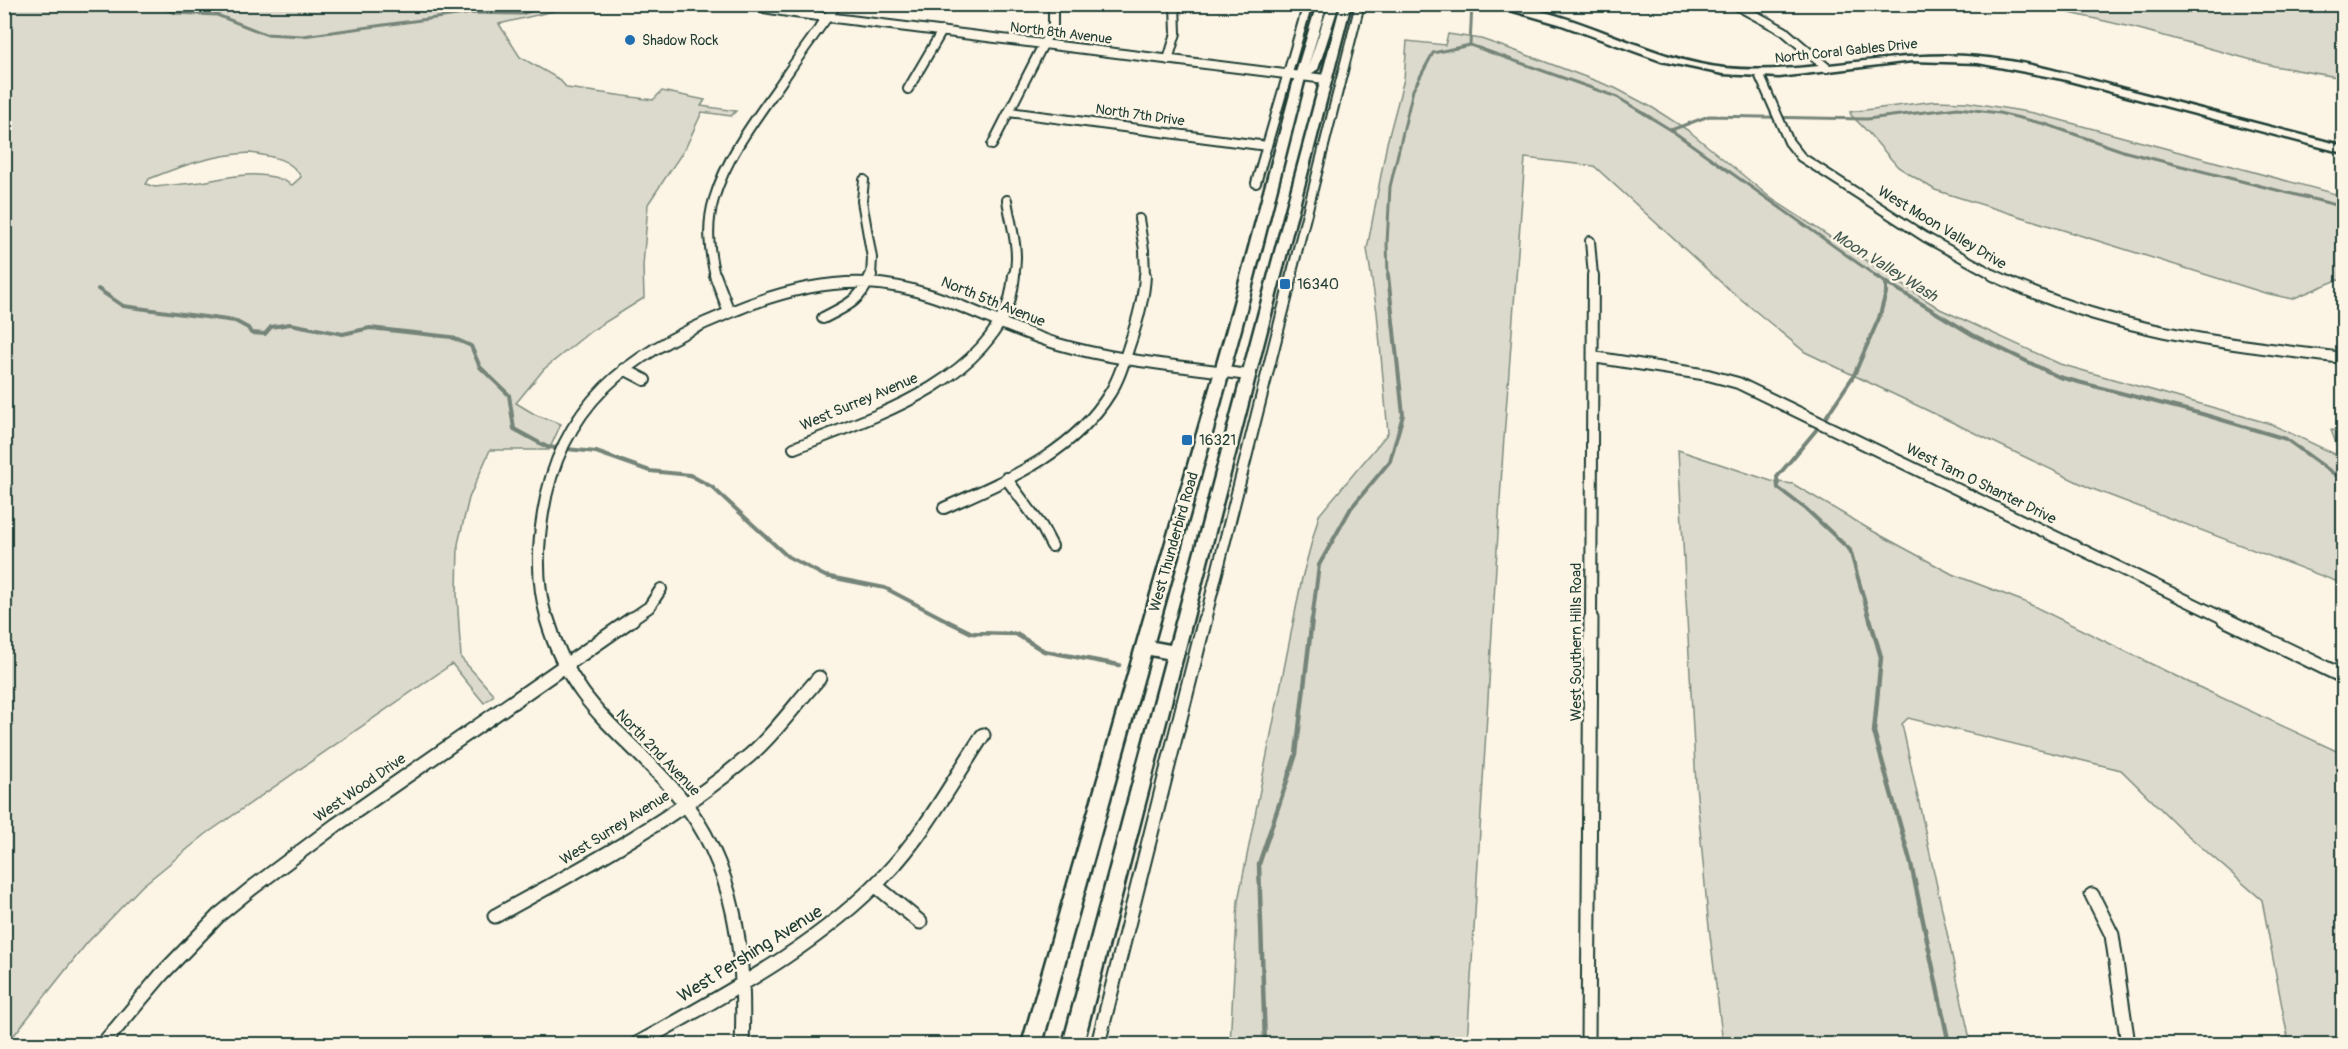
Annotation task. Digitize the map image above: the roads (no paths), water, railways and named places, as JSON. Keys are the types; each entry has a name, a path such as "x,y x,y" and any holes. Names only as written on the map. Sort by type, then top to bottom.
{"main road":[{"name":"West Thunderbird Road","path":"1032,1044 1234,329 1294,75 1322,4"},
{"path":"1294,75 1313,69 1334,4"},
{"name":"West Thunderbird Road","path":"1073,1044 1346,4"},
{"name":"North Coral Gables Drive","path":"1494,4 1553,19 1684,64 1759,74 1912,58 1978,60 2011,65 2063,76 2343,150"},
{"path":"1234,329 1259,333"},
{"path":"1144,647 1175,653"}],"street":[{"name":"North 8th Avenue","path":"759,4 785,11 828,17 1325,79"},
{"path":"729,312 714,273 709,248 711,211 716,188 738,144 837,4"},
{"path":"992,145 1053,25 1053,11 1050,4"},
{"path":"1168,60 1177,33 1175,4"},
{"name":"West Thunderbird Road","path":"1256,183 1267,146 1294,75 1308,4"},
{"path":"1098,1044 1360,4"},
{"path":"1734,4 1785,30 1807,47 1827,68"},
{"path":"1341,24 1355,26"},
{"path":"908,89 942,31"},
{"name":"West Moon Valley Drive","path":"1759,74 1789,142 1801,157 1948,251 1992,275 2058,304 2148,330 2200,340 2343,358"},
{"name":"North 7th Drive","path":"1009,112 1267,146"},
{"path":"823,318 850,307 868,282 873,261 861,194 864,180"},
{"name":"West Surrey Avenue","path":"794,448 922,394 954,373 973,356 999,321 1012,290 1017,261 1007,200"},
{"path":"944,508 1046,457 1087,424 1110,394 1137,323 1145,287 1146,262 1139,219"},
{"name":"West Southern Hills Road","path":"1588,1044 1593,357 1593,256 1590,241"},
{"name":"North 5th Avenue","path":"562,448 596,393 624,369 662,342 729,312 786,291 827,284 868,282 921,290 1058,344 1125,357 1248,375"},
{"path":"1259,333 1277,336"},
{"name":"West Tam O Shanter Drive","path":"1593,357 1698,373 1738,383 2343,676"},
{"path":"624,369 645,380"},
{"name":"North 2nd Avenue","path":"562,448 552,469 543,504 538,581 547,625 565,667 598,715 685,804 708,842 729,895 744,982 742,1044"},
{"path":"1006,478 1042,527 1052,546"},
{"name":"West Wood Drive","path":"103,1044 162,974 219,915 252,888 336,825 649,607 660,589"},
{"name":"West Surrey Avenue","path":"495,916 604,856 685,804 745,760 819,678"},
{"name":"West Pershing Avenue","path":"637,1044 792,954 842,917 875,885 915,837 983,735"},
{"path":"875,885 920,922"},
{"path":"2092,895 2112,935 2128,1044"}],"waterway":[{"path":"153,4 176,13 217,15 265,34 303,36 472,13 521,14 555,4"},
{"name":"Moon Valley Wash","path":"1470,45 1472,4"},
{"path":"1388,276 1390,187 1413,90 1433,53 1470,45"},
{"name":"Moon Valley Wash","path":"1470,45 1617,97 1671,130"},
{"path":"1671,130 1709,116 1867,119 1958,108 1999,113 2045,124 2126,152 2344,207"},
{"name":"Moon Valley Wash","path":"1671,130 1876,276"},
{"path":"1312,620 1319,565 1351,508 1390,461 1403,415 1388,275"},
{"name":"Moon Valley Wash","path":"1874,275 1973,335 2059,377 2202,414 2286,439 2344,481"},
{"path":"1870,620 1850,550 1806,509 1778,488 1777,477 1822,423 1854,375 1879,318 1886,293 1886,284"},
{"path":"98,289 123,306 235,321 248,328 251,333 265,334 271,327 290,324 343,334 370,328 451,337 471,346 480,367 509,395 514,429 547,447 596,452 650,471 690,475 712,487 787,556 825,576 885,588 946,620"},
{"path":"943,619 972,633 1016,634 1044,651 1119,665"},
{"path":"1265,1044 1259,864 1296,754 1312,619"},
{"path":"1870,619 1881,657 1874,732 1911,864 1949,1044"}],"place":[{"name":"Shadow Rock","path":"630,40"},
{"name":"16340","path":"1285,284"},
{"name":"16321","path":"1187,440"}]}
